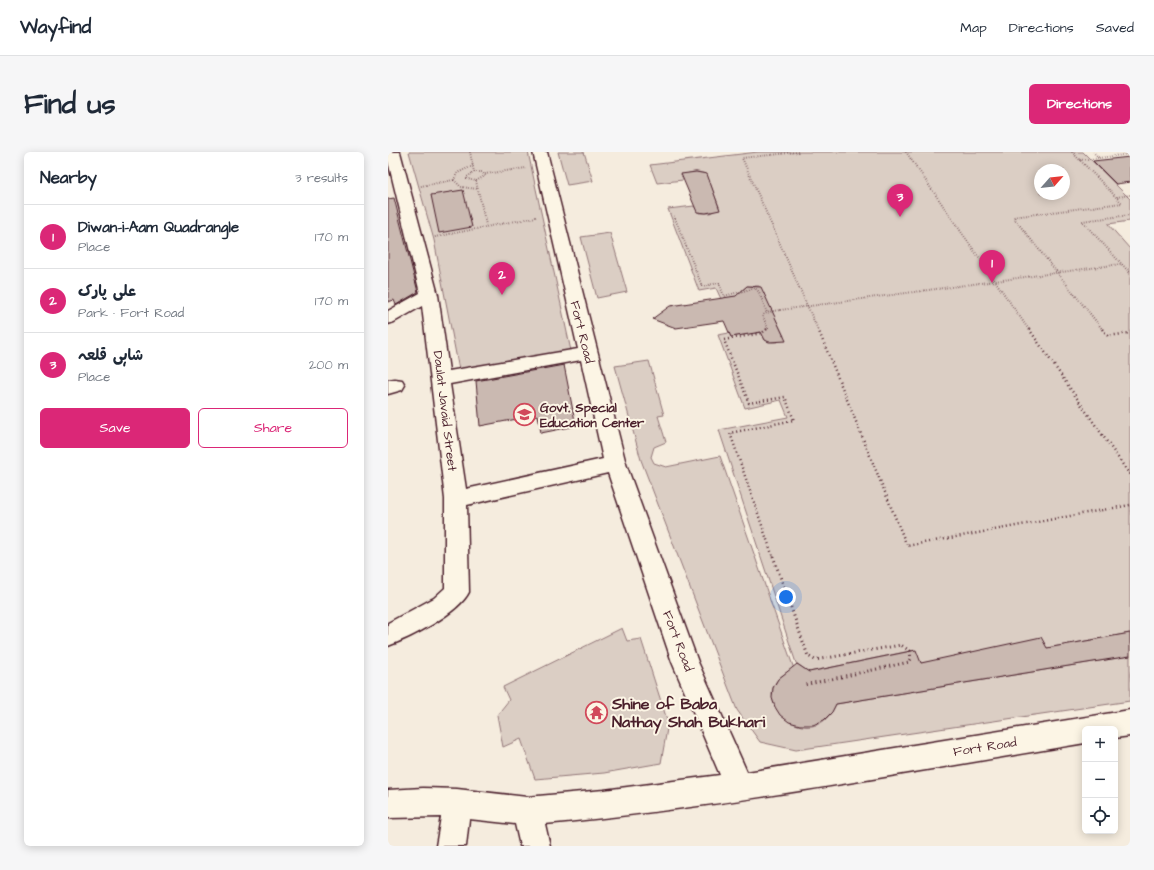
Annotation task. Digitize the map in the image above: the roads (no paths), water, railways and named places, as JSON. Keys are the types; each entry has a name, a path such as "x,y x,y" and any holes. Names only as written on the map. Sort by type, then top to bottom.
{"street":[{"name":"Daulat Javaid Street","path":"388,635 443,605 457,592 456,499 429,294 404,189 392,155"},
{"name":"Fort Road","path":"542,159 587,353 615,464 672,629 739,787 1082,730"},
{"path":"388,318 429,294"},
{"path":"441,378 587,353"},
{"path":"456,499 615,464"},
{"path":"1112,726 1130,723"},
{"path":"388,804 423,802 457,803 527,811 604,804 739,787"},
{"path":"451,846 457,803"},
{"path":"527,811 535,846"}],"place":[{"name":"شاہی قلعہ","path":"900,217"},
{"name":"Diwan-i-Aam Quadrangle","path":"992,283"},
{"name":"علی پارک","path":"502,295"},
{"name":"Govt. Special Education Center","path":"525,415"},
{"name":"Shine of Baba Nathay Shah Bukhari","path":"597,713"}]}
